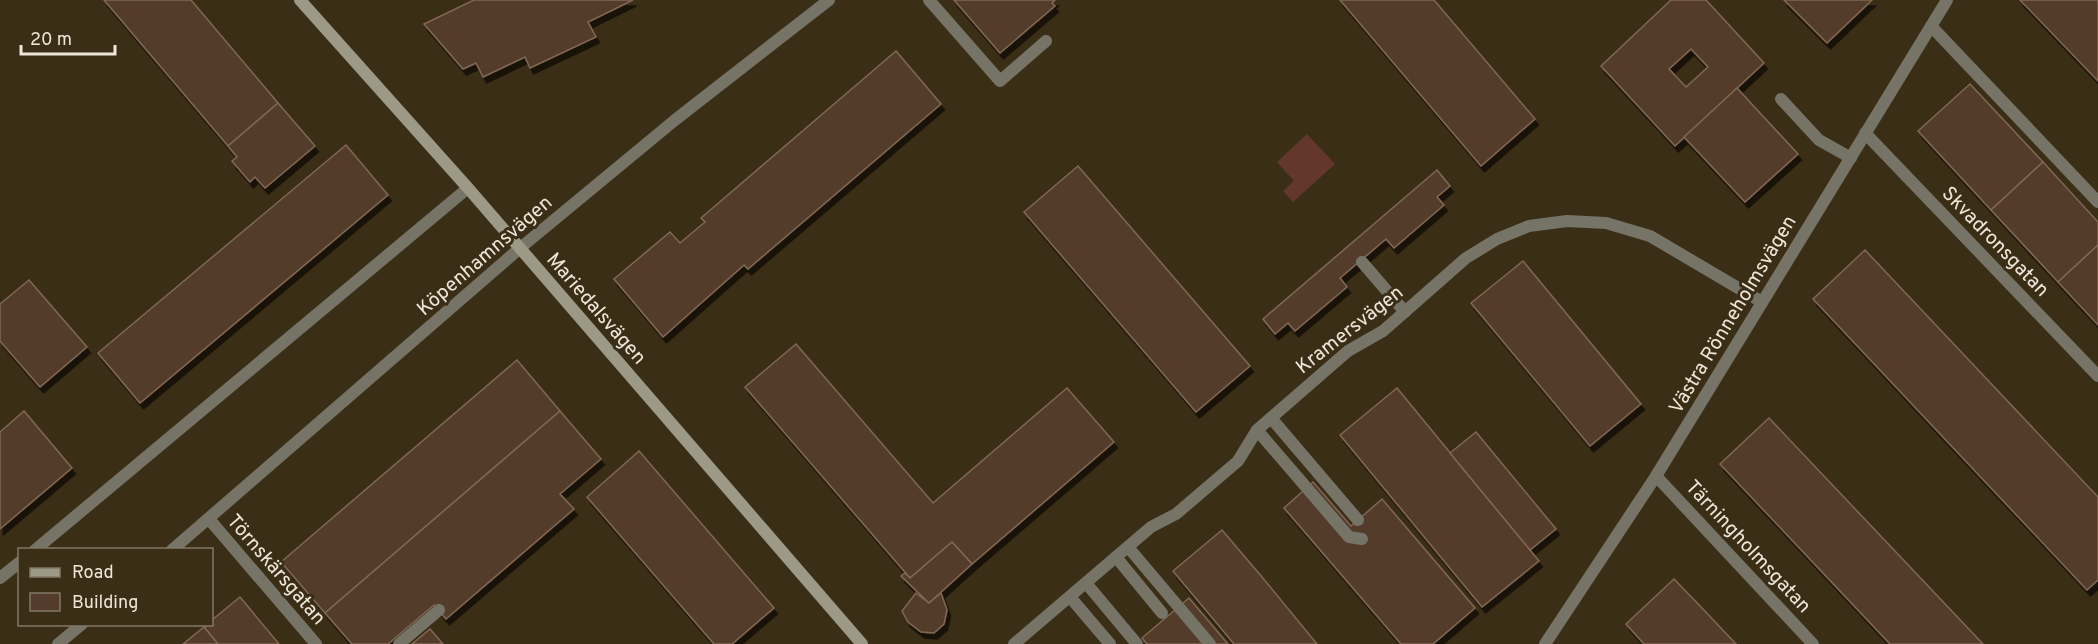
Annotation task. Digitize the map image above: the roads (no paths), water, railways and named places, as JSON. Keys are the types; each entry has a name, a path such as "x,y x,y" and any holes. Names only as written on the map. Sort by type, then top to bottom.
{"main road":[{"name":"Mariedalsvägen","path":"300,0 468,188 862,644"}],"street":[{"name":"Köpenhamnsvägen","path":"173,548 519,249 675,120 829,0"},
{"path":"929,0 1000,81 1046,41"},
{"name":"Västra Rönneholmsvägen","path":"1545,644 1656,476 1947,0"},
{"path":"1931,26 2098,202"},
{"path":"1781,99 1819,140 1851,158"},
{"name":"Skvadronsgatan","path":"1865,133 2098,376"},
{"path":"35,548 468,188"},
{"name":"Kramersvägen","path":"1014,644 1151,527 1176,514 1238,461 1257,430 1348,351 1383,331 1466,258 1497,239 1529,226 1567,221 1606,223 1650,236 1762,302"},
{"path":"1362,262 1405,312"},
{"path":"1271,418 1358,520"},
{"path":"1257,430 1349,537 1362,539"},
{"name":"Tärningholmsgatan","path":"1656,476 1813,644"},
{"name":"Törnskärsgatan","path":"209,519 316,644"},
{"path":"1128,547 1210,644"},
{"path":"1116,557 1162,613"},
{"path":"0,578 18,564"},
{"path":"1086,583 1137,644"},
{"path":"1070,597 1110,644"},
{"path":"399,644 439,610"},
{"path":"58,644 80,626"}]}
